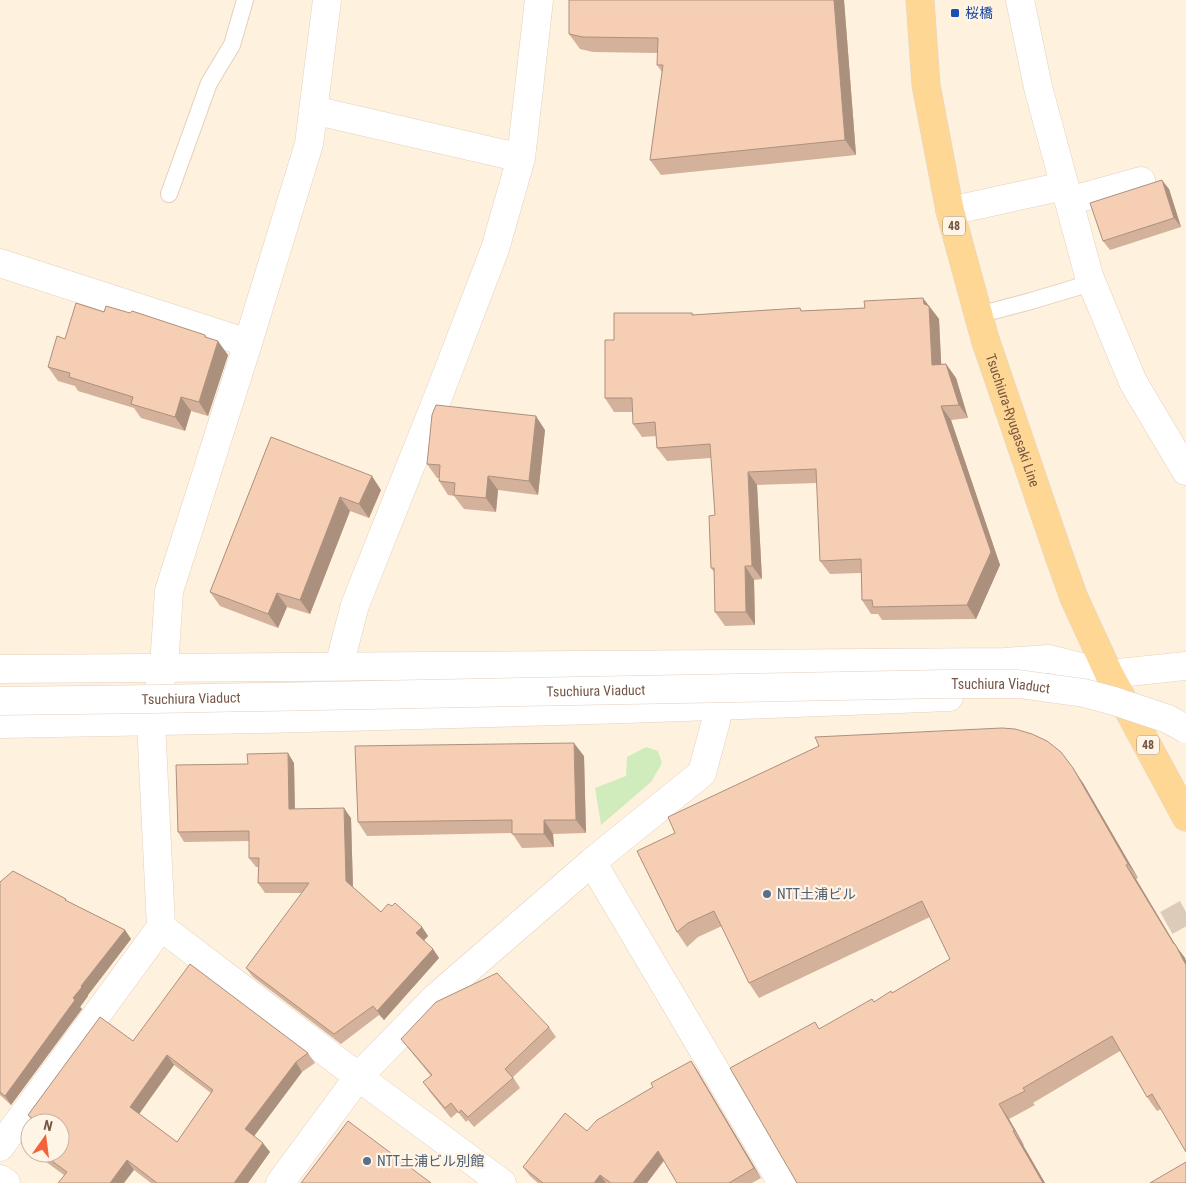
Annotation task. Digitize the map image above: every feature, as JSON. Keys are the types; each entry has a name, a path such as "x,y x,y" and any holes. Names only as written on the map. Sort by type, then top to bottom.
{"main road":[{"name":"Tsuchiura-Ryugasaki Line","path":"920,0 926,85 950,211 985,339 1074,598 1109,674 1186,817"}],"street":[{"path":"0,1146 161,927 151,722 164,667 169,591 309,144 327,0"},
{"path":"339,666 356,605 495,249 521,158 539,0"},
{"path":"1020,0 1038,87 1091,283 1133,382 1186,471"},
{"path":"313,110 521,158"},
{"path":"950,211 1141,181"},
{"path":"0,263 248,343"},
{"path":"0,669 1004,662 1049,660 1109,674"},
{"path":"0,724 151,722 718,706 1062,692 1109,674 1186,666"},
{"name":"Tsuchiura Viaduct","path":"0,700 166,699 1019,684 1084,693 1107,699 1168,719 1186,729"},
{"path":"280,1183 358,1076 435,998 592,862 702,773 716,721 718,706"},
{"path":"592,862 782,1183"},
{"path":"161,927 502,1183"},
{"path":"0,1179 6,1183"}],"lane":[{"path":"169,194 209,83 232,45 245,0"},
{"path":"978,314 1091,283"}],"green space":[{"path":"646,747 658,751 662,763 651,782 601,825 595,788 626,776 627,757"}],"building":[{"path":"569,0 834,0 845,140 650,160 663,65 657,65 658,38 583,37 569,34"},
{"path":"1162,180 1174,218 1103,241 1090,203"},
{"path":"923,298 924,304 929,306 932,365 946,364 959,405 941,406 991,552 967,605 873,607 872,600 862,600 861,559 820,561 816,469 748,472 752,566 745,566 746,612 715,612 714,568 711,568 709,516 715,515 710,444 657,448 655,422 633,424 632,398 605,398 605,340 614,340 614,313 692,313 692,315 800,308 801,311 865,308 864,301"},
{"path":"76,303 104,312 106,306 130,313 132,311 218,341 199,402 181,397 175,417 131,404 133,397 69,377 70,373 48,367 57,336 65,339"},
{"path":"436,405 536,416 529,481 488,476 486,498 454,495 455,483 439,481 440,465 427,464 432,415"},
{"path":"271,437 372,476 359,504 340,497 300,600 277,593 268,614 210,592"},
{"path":"1002,728 1015,729 1032,734 1047,741 1061,752 1073,768 1128,864 1126,865 1186,965 1186,1152 1152,1094 1147,1097 1112,1036 1023,1088 1025,1091 999,1104 1043,1183 797,1183 730,1068 815,1022 819,1029 872,999 874,1002 950,959 922,901 749,983 714,911 688,923 677,932 637,851 675,833 668,817 819,746 815,737"},
{"path":"574,743 576,820 544,820 544,834 512,834 512,820 358,822 355,746"},
{"path":"288,753 289,809 344,808 346,881 381,912 388,904 392,906 395,903 422,927 416,933 433,949 377,1011 373,1006 334,1034 246,968 309,883 258,883 259,858 249,858 249,831 178,832 176,765 248,764 247,754"},
{"path":"13,871 125,930 81,986 73,998 75,1000 5,1096 0,1092 0,882"},
{"path":"190,964 308,1053 296,1062 245,1129 263,1143 234,1183 157,1183 127,1160 110,1183 58,1183 67,1172 55,1163 70,1163 70,1113 29,1113 100,1017 133,1041","holes":["167,1055 213,1090 177,1142 130,1107"]},
{"path":"497,973 549,1027 505,1069 513,1078 468,1117 461,1110 459,1113 451,1103 445,1108 423,1082 432,1075 401,1039 436,1002"},
{"path":"691,1061 754,1168 729,1183 677,1183 658,1151 633,1183 611,1183 600,1175 594,1183 543,1183 523,1167 565,1113 587,1131 597,1120 653,1087 651,1083"},
{"path":"348,1121 431,1183 301,1183"},
{"path":"1186,1162 1186,1183 1150,1183"}],"tunnel":[{"path":"1134,941 1186,912"}],"place":[{"name":"桜橋","path":"955,13"},
{"name":"NTT土浦ビル","path":"767,894"},
{"name":"NTT土浦ビル別館","path":"367,1161"}]}
